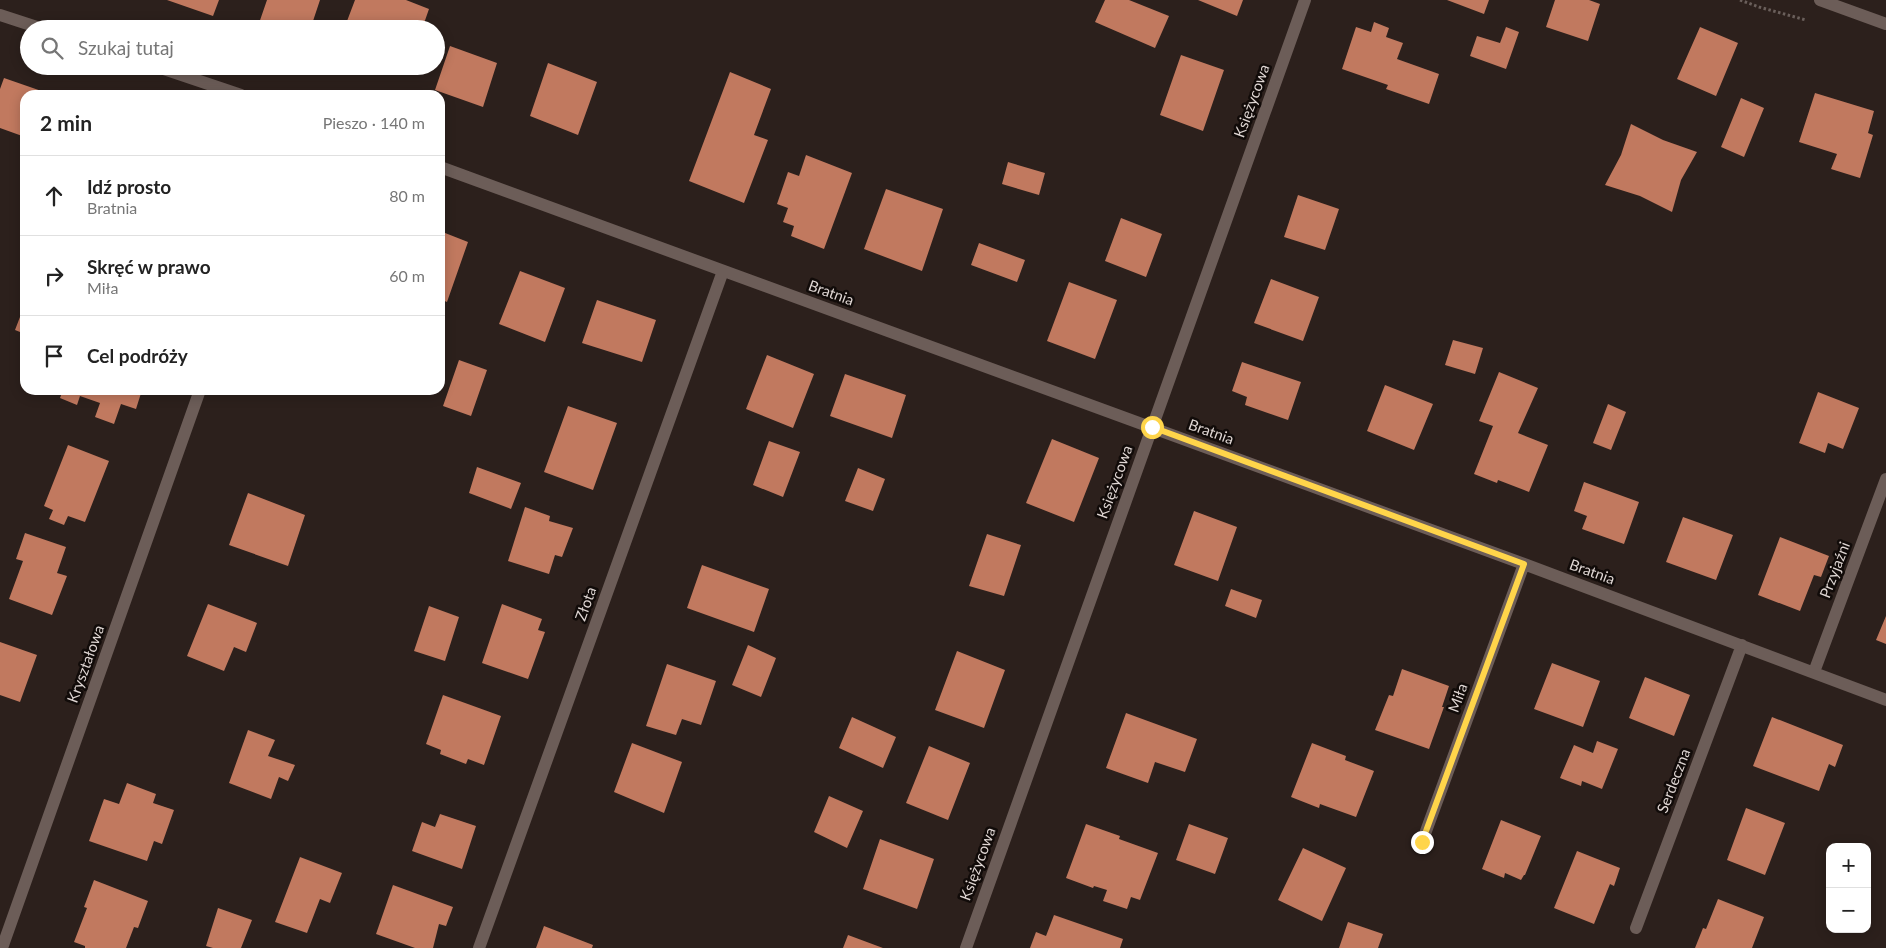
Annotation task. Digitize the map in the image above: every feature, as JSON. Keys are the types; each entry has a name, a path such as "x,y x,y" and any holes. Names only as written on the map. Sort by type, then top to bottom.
{"street":[{"name":"Księżycowa","path":"966,948 1305,0"},
{"path":"1820,0 1886,24"},
{"path":"0,14 20,21"},
{"path":"182,75 226,90"},
{"name":"Bratnia","path":"445,169 1524,564 1886,700"},
{"name":"Złota","path":"479,948 723,271"},
{"name":"Kryształowa","path":"2,948 198,395"},
{"name":"Przyjaźni","path":"1814,672 1886,479"},
{"name":"Miła","path":"1422,842 1524,564"},
{"name":"Serdeczna","path":"1636,928 1742,645"}],"building":[{"path":"167,0 219,0 213,16"},
{"path":"267,0 320,0 313,20 260,20"},
{"path":"355,0 406,0 429,9 425,20 347,20"},
{"path":"1105,0 1129,0 1169,16 1155,48 1095,22"},
{"path":"1198,0 1243,0 1237,16"},
{"path":"1447,0 1489,0 1484,14"},
{"path":"1555,0 1589,0 1600,4 1588,41 1546,27"},
{"path":"1374,22 1389,28 1386,37 1403,43 1397,59 1439,74 1429,104 1386,89 1388,85 1342,69 1356,27 1371,32"},
{"path":"1506,27 1519,32 1506,69 1470,56 1477,36 1500,43"},
{"path":"1700,27 1738,43 1716,96 1677,79"},
{"path":"450,46 497,63 483,107 445,94 445,90 435,90 440,75 445,75 445,61"},
{"path":"1181,55 1224,70 1203,131 1160,115"},
{"path":"548,63 597,82 578,135 530,116"},
{"path":"730,72 771,89 754,135 768,140 744,203 689,181"},
{"path":"4,78 39,90 20,90 20,135 0,128 0,89"},
{"path":"1815,93 1874,111 1868,133 1873,135 1860,178 1831,169 1837,154 1799,142"},
{"path":"1741,98 1764,108 1744,157 1721,147"},
{"path":"1631,124 1663,140 1697,152 1681,180 1672,212 1640,196 1605,185 1621,155"},
{"path":"806,155 852,173 824,249 791,236 794,226 783,222 788,208 777,204 788,172 799,176"},
{"path":"1008,162 1045,173 1039,195 1002,184"},
{"path":"886,189 943,209 922,271 864,249"},
{"path":"1298,195 1339,209 1325,250 1284,237"},
{"path":"1121,218 1162,234 1146,277 1105,261"},
{"path":"445,233 468,242 447,302 445,301"},
{"path":"979,243 1025,260 1017,282 971,265"},
{"path":"520,271 565,288 545,342 499,324"},
{"path":"1271,279 1319,297 1303,341 1254,323"},
{"path":"1069,282 1117,300 1095,359 1047,341"},
{"path":"597,300 656,320 642,362 582,343"},
{"path":"20,317 20,332 15,330"},
{"path":"1453,340 1483,348 1475,374 1445,365"},
{"path":"767,355 814,374 793,428 746,409"},
{"path":"459,360 487,370 471,416 443,406"},
{"path":"1242,362 1301,382 1288,420 1245,405 1247,397 1232,391"},
{"path":"1499,372 1538,388 1518,433 1548,445 1529,492 1498,480 1497,483 1474,474 1493,426 1479,421"},
{"path":"845,374 906,395 892,438 830,416"},
{"path":"1385,385 1433,404 1414,450 1367,431"},
{"path":"1818,392 1859,408 1843,449 1828,443 1825,453 1799,443"},
{"path":"61,395 140,395 136,409 121,404 114,424 95,417 100,403 80,396 77,405 60,398"},
{"path":"1608,404 1626,412 1611,450 1593,443"},
{"path":"568,406 617,423 593,490 544,472"},
{"path":"1052,439 1099,458 1074,522 1026,503"},
{"path":"769,441 800,452 783,497 753,485"},
{"path":"68,445 109,461 85,522 68,516 64,525 49,519 53,510 44,506"},
{"path":"477,467 521,483 511,509 469,493"},
{"path":"858,468 885,479 873,511 845,501"},
{"path":"1584,482 1639,502 1624,544 1582,529 1587,516 1574,511"},
{"path":"248,493 305,515 288,566 229,545"},
{"path":"525,507 550,516 549,521 573,528 562,557 555,555 549,574 508,561"},
{"path":"1194,511 1237,527 1218,581 1174,565"},
{"path":"1683,517 1733,535 1716,580 1666,562"},
{"path":"25,533 66,547 57,573 67,576 52,615 9,599 23,561 16,559"},
{"path":"987,534 1021,545 1004,596 969,586"},
{"path":"1780,537 1829,556 1821,577 1814,575 1800,611 1758,595"},
{"path":"702,565 769,589 754,632 687,608"},
{"path":"1231,589 1262,600 1256,618 1225,606"},
{"path":"208,604 257,623 246,652 234,647 224,671 187,656"},
{"path":"502,604 542,619 538,630 545,632 528,679 482,663"},
{"path":"429,606 459,617 445,661 414,651"},
{"path":"1886,616 1886,644 1876,640"},
{"path":"0,642 37,655 20,702 0,695"},
{"path":"748,645 776,658 761,697 732,685"},
{"path":"957,651 1005,670 984,728 935,710"},
{"path":"1552,663 1600,681 1583,727 1534,709"},
{"path":"667,664 716,681 701,725 682,719 676,735 646,726"},
{"path":"1402,669 1449,686 1442,707 1444,707 1429,749 1375,730 1389,695 1393,696"},
{"path":"1645,677 1690,695 1674,736 1629,718"},
{"path":"443,695 501,716 484,765 468,759 466,764 440,754 441,750 426,744"},
{"path":"1126,713 1197,739 1185,772 1155,762 1148,783 1106,768"},
{"path":"852,717 896,737 883,768 839,748"},
{"path":"1772,717 1843,745 1835,767 1829,764 1819,791 1753,766"},
{"path":"248,730 275,740 268,756 295,765 288,781 279,777 271,799 229,783"},
{"path":"1597,741 1618,749 1602,789 1582,781 1581,786 1560,778 1574,745 1593,753"},
{"path":"632,743 682,762 664,813 614,792"},
{"path":"1312,743 1346,756 1345,760 1374,771 1356,817 1320,804 1319,808 1291,797"},
{"path":"929,746 970,763 948,820 906,803"},
{"path":"127,783 156,794 153,803 174,810 162,844 154,841 147,861 89,841 104,799 119,804"},
{"path":"829,796 863,811 847,848 814,832"},
{"path":"1746,808 1785,823 1765,875 1727,860"},
{"path":"440,814 476,826 462,869 412,851 422,822 435,827"},
{"path":"1501,820 1541,836 1525,875 1521,880 1505,873 1504,878 1482,869"},
{"path":"1086,824 1120,836 1119,839 1158,853 1140,900 1131,897 1127,909 1103,901 1107,890 1094,886 1093,888 1066,878"},
{"path":"1189,824 1228,838 1215,874 1176,860"},
{"path":"880,839 934,859 917,909 863,889"},
{"path":"1303,848 1346,868 1322,921 1278,900"},
{"path":"1577,851 1620,868 1614,886 1610,884 1594,924 1554,908"},
{"path":"300,857 342,873 330,903 320,899 307,933 275,922"},
{"path":"94,880 148,901 138,928 134,927 126,948 85,948 85,946 74,942 87,908 84,907"},
{"path":"393,885 453,907 446,926 439,924 433,948 415,948 376,934"},
{"path":"1718,899 1764,917 1752,948 1695,948 1703,928 1706,929"},
{"path":"218,908 252,920 241,948 213,948 206,946"},
{"path":"1054,915 1123,939 1120,948 1030,948 1036,932 1046,936"},
{"path":"1348,922 1383,934 1378,948 1339,948"},
{"path":"544,926 593,945 592,948 536,948"},
{"path":"848,935 883,948 843,948"}],"route":[{"path":"1152,427 1524,564 1422,842"}]}
